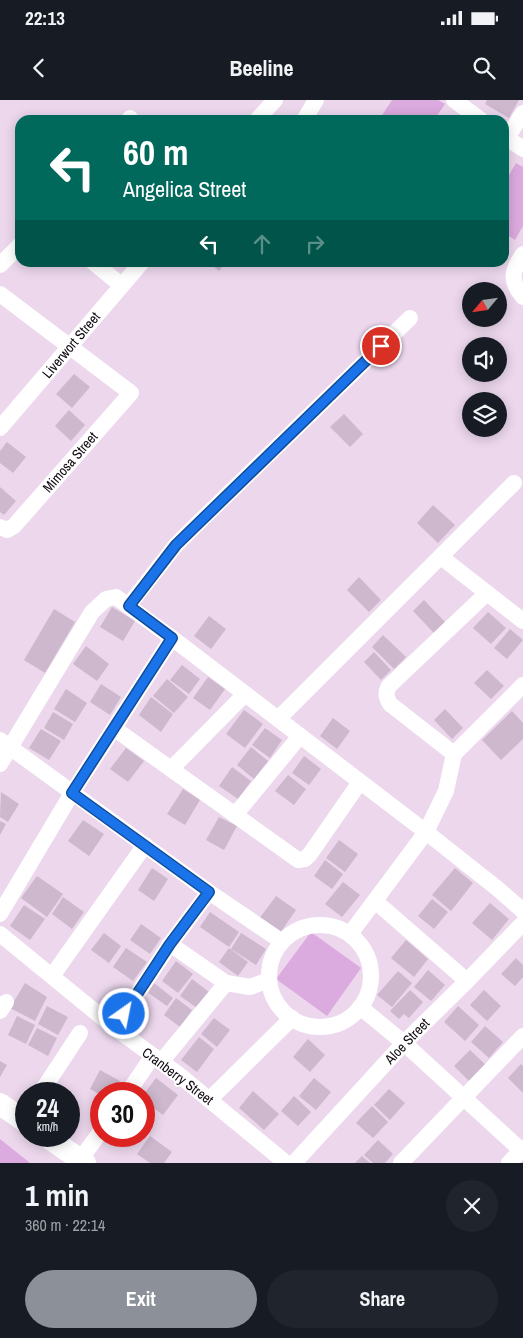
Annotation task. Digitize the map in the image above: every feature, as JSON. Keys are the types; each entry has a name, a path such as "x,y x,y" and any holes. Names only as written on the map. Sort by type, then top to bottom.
{"main road":[{"path":"0,1104 15,1113"},
{"path":"61,1147 81,1162"}],"street":[{"path":"262,115 275,100"},
{"path":"307,115 316,100"},
{"path":"454,100 475,115"},
{"path":"509,131 523,112"},
{"path":"509,140 523,149"},
{"path":"0,266 15,250"},
{"path":"523,254 514,267 513,280 516,289 523,296"},
{"path":"99,267 121,286"},
{"name":"Liverwort Street","path":"0,428 138,267"},
{"path":"0,294 70,346"},
{"path":"129,606 182,539 410,318"},
{"name":"Mimosa Street","path":"4,529 14,526 131,393 70,346"},
{"path":"278,719 514,483"},
{"path":"441,557 523,621"},
{"path":"454,754 390,704 386,690 487,594"},
{"path":"0,764 5,744 92,612 99,604 111,597 116,597 521,906"},
{"path":"0,914 72,793 172,638"},
{"path":"350,934 426,832 446,791 454,754 523,684"},
{"path":"171,769 244,694"},
{"path":"115,729 298,860 305,859 310,854 360,782"},
{"path":"235,815 300,736"},
{"path":"5,744 209,892 281,941"},
{"path":"52,976 145,845"},
{"path":"115,1028 170,944 209,892"},
{"path":"375,901 467,981"},
{"name":"Aloe Street","path":"294,1163 404,1043 523,923"},
{"path":"311,925 326,925 341,929 350,934 363,950 369,964 371,979 367,994 360,1007 349,1018 336,1024 321,1027 305,1025 292,1018 280,1008 272,995 269,980 269,965 281,941 297,930 311,925"},
{"name":"Cranberry Street","path":"0,934 115,1028 178,1074 286,1163"},
{"path":"170,944 226,983 250,987 269,980"},
{"path":"137,1082 226,983"},
{"path":"360,1007 404,1043 463,1099 522,1150 509,1163"},
{"path":"209,1100 292,1018"},
{"path":"48,1082 80,1033"},
{"path":"401,1163 523,1036"},
{"path":"81,1162 91,1147"}],"shaded area":[{"path":"392,100 438,100 445,104 437,115 382,115"},
{"path":"516,163 523,167 523,226 515,240 509,236 509,175"},
{"path":"311,932 361,968 327,1016 276,979"},
{"path":"0,1139 30,1163 0,1163"}],"building":[{"path":"487,100 519,100 509,118 509,115 504,115 485,104"},
{"path":"214,267 222,267 219,271"},
{"path":"74,374 90,387 72,408 56,394"},
{"path":"69,410 85,425 71,441 55,426"},
{"path":"344,414 363,434 350,447 330,427"},
{"path":"7,442 26,457 13,473 0,463 0,451"},
{"path":"0,487 16,501 4,515 0,512"},
{"path":"433,505 455,525 438,543 417,523"},
{"path":"359,577 381,600 369,612 347,590"},
{"path":"424,600 445,622 434,633 413,611"},
{"path":"112,607 135,621 123,641 100,627"},
{"path":"54,609 75,622 45,673 24,660"},
{"path":"488,612 506,628 491,644 473,628"},
{"path":"209,616 226,629 211,649 194,636"},
{"path":"510,629 523,640 507,659 494,648"},
{"path":"383,635 406,657 394,669 372,647"},
{"path":"86,646 109,664 97,681 73,664"},
{"path":"374,652 391,670 381,680 364,662"},
{"path":"182,665 200,679 189,694 170,680"},
{"path":"487,670 504,686 491,699 474,683"},
{"path":"208,677 225,689 210,710 193,698"},
{"path":"167,679 188,697 174,713 153,696"},
{"path":"101,684 121,697 110,715 90,702"},
{"path":"66,689 87,703 75,722 54,709"},
{"path":"151,697 173,714 161,732 139,715"},
{"path":"445,709 463,728 452,739 434,720"},
{"path":"244,710 263,724 245,748 226,734"},
{"path":"512,711 523,723 523,739 501,760 482,740"},
{"path":"53,712 73,724 64,740 44,728"},
{"path":"333,718 350,731 337,749 320,736"},
{"path":"265,728 282,740 270,758 252,745"},
{"path":"41,729 61,741 49,760 29,748"},
{"path":"251,747 268,761 254,779 237,765"},
{"path":"126,748 144,761 128,782 110,769"},
{"path":"304,756 321,769 309,785 292,773"},
{"path":"232,767 251,781 238,799 219,786"},
{"path":"288,775 306,789 294,805 275,791"},
{"path":"183,789 200,800 185,825 167,814"},
{"path":"1,792 19,804 8,822 0,817"},
{"path":"219,817 237,826 224,850 206,840"},
{"path":"83,820 104,834 89,856 68,841"},
{"path":"0,821 6,824 0,835"},
{"path":"339,840 358,854 345,872 326,858"},
{"path":"325,860 343,874 332,889 314,876"},
{"path":"152,868 168,879 154,901 138,890"},
{"path":"455,868 473,883 451,911 432,895"},
{"path":"37,876 63,894 47,917 21,898"},
{"path":"343,882 360,895 342,917 325,904"},
{"path":"276,896 296,910 280,933 259,919"},
{"path":"63,897 84,912 72,929 52,914"},
{"path":"432,899 448,912 434,929 418,916"},
{"path":"490,903 509,919 492,940 472,923"},
{"path":"24,905 45,919 30,940 10,926"},
{"path":"210,912 239,932 229,947 200,927"},
{"path":"141,924 161,938 150,954 130,940"},
{"path":"104,933 121,946 109,963 91,950"},
{"path":"241,933 266,949 256,965 231,949"},
{"path":"406,940 428,959 414,977 391,958"},
{"path":"126,948 147,962 133,981 113,967"},
{"path":"229,948 248,962 238,976 219,962"},
{"path":"516,958 523,965 523,977 515,986 501,974"},
{"path":"176,961 193,974 178,993 162,981"},
{"path":"428,970 445,985 431,1001 414,987"},
{"path":"398,971 412,983 392,1007 377,995"},
{"path":"192,979 209,992 197,1008 180,996"},
{"path":"25,983 47,997 35,1021 10,1008"},
{"path":"154,983 173,998 167,1006 147,992"},
{"path":"410,990 423,1002 409,1018 404,1014 399,1019 390,1011"},
{"path":"484,990 501,1006 487,1021 470,1005"},
{"path":"176,998 192,1010 180,1027 164,1015"},
{"path":"47,1006 68,1017 58,1035 38,1024"},
{"path":"458,1006 479,1025 465,1041 444,1022"},
{"path":"17,1016 35,1025 26,1044 8,1035"},
{"path":"214,1018 230,1030 217,1047 201,1034"},
{"path":"485,1026 503,1042 489,1058 471,1042"},
{"path":"37,1028 57,1038 48,1056 28,1045"},
{"path":"199,1037 214,1049 197,1072 181,1060"},
{"path":"308,1039 325,1055 310,1072 293,1057"},
{"path":"470,1050 486,1065 470,1082 454,1066"},
{"path":"0,1061 7,1065 0,1077"},
{"path":"521,1064 523,1066 523,1093 508,1078"},
{"path":"100,1070 120,1081 119,1082 94,1082"},
{"path":"156,1078 178,1095 163,1115 155,1109 155,1082 153,1082"},
{"path":"314,1078 331,1092 316,1110 299,1096"},
{"path":"389,1089 405,1103 390,1120 374,1105"},
{"path":"253,1091 279,1114 264,1130 239,1108"},
{"path":"294,1096 311,1112 298,1126 281,1111"},
{"path":"372,1106 388,1122 373,1138 356,1123"},
{"path":"155,1140 172,1152 164,1163 150,1163 137,1154 142,1147 155,1147"},
{"path":"378,1140 393,1154 385,1163 373,1163 364,1155"},
{"path":"362,1156 370,1163 355,1163"}],"route":[{"path":"124,1014 170,944 209,892 72,793 172,638 129,606 176,545 381,346"}]}
